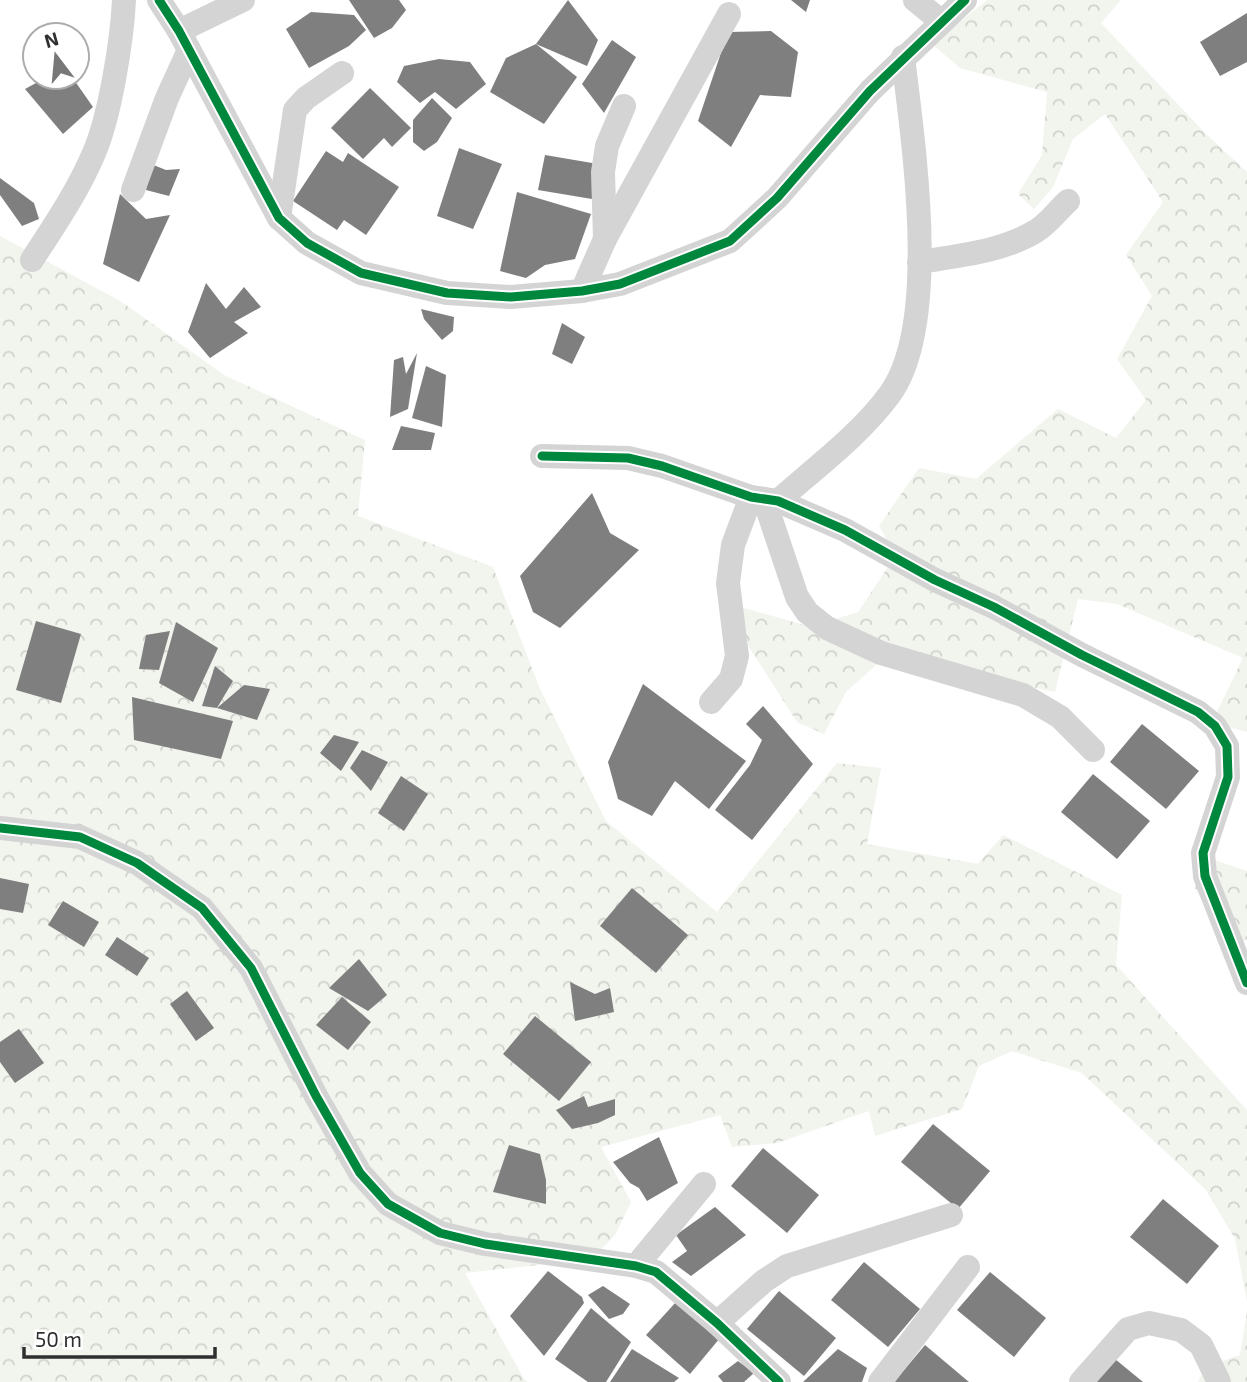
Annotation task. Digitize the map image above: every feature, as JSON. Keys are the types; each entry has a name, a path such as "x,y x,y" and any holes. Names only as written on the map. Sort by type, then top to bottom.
{"street":[{"path":"32,260 72,198 95,152 110,97 124,0"},
{"path":"159,0 184,41 279,218 307,243 361,273 447,293 512,297 582,291 620,284 730,241 777,198 903,57 965,0"},
{"path":"133,190 167,98 184,41 243,0"},
{"path":"915,0 942,22"},
{"path":"582,291 605,239 729,14"},
{"path":"711,702 731,679 737,656 728,583 733,545 764,499 858,430 890,393 906,365 916,316 919,262 914,154 903,57"},
{"path":"279,218 295,110 306,98 342,73"},
{"path":"605,239 603,172 607,146 624,106"},
{"path":"919,262 979,252 1003,245 1037,231 1068,201"},
{"path":"542,456 628,458 662,466 764,499 845,530 935,580 994,607 1082,655 1198,712 1215,726 1227,746 1228,777 1203,853 1205,876 1247,983"},
{"path":"764,499 797,597 807,612 827,628 881,653 1023,695 1060,717 1093,750"},
{"path":"0,828 80,837 137,863 202,908 251,968 316,1096 359,1172 387,1204 440,1233 485,1244 636,1266 656,1272 718,1323 779,1382"},
{"path":"636,1266 704,1185"},
{"path":"718,1323 764,1281 787,1266 951,1215"},
{"path":"880,1382 968,1267"},
{"path":"1081,1382 1128,1329 1149,1323 1181,1330 1201,1345 1219,1382"}],"green space":[{"path":"987,0 1121,0 1101,23 1205,133 1247,172 1247,732 1212,722 1243,658 1117,604 1078,599 1055,692 886,656 846,692 824,734 797,722 749,647 737,606 811,627 858,612 896,555 879,526 919,468 976,479 1058,409 1116,438 1146,400 1117,359 1152,296 1126,255 1163,202 1105,114 1073,139 1053,187 1034,209 1018,194 1042,155 1047,92 960,68 932,44"},
{"path":"0,236 122,302 224,375 365,440 358,516 493,567 540,689 606,821 717,912 837,763 881,768 867,844 978,864 1003,835 1122,895 1116,965 1247,1110 1247,1302 1235,1239 1206,1190 1082,1073 1012,1051 979,1066 962,1109 875,1136 869,1111 777,1143 732,1147 720,1115 601,1147 631,1202 615,1235 592,1259 465,1273 528,1382 0,1382"},
{"path":"1194,853 1247,871 1247,939 1231,951 1195,888"},
{"path":"1247,1312 1247,1382 1198,1382 1205,1367 1240,1355"}],"building":[{"path":"349,0 399,0 406,10 392,28 374,38"},
{"path":"568,0 598,40 587,66 536,44"},
{"path":"791,0 810,0 806,12"},
{"path":"311,12 354,15 366,30 349,46 309,68 286,29"},
{"path":"1247,13 1247,62 1220,76 1200,42"},
{"path":"771,31 798,52 791,97 760,95 731,147 698,121 728,32"},
{"path":"612,40 636,57 604,113 582,84"},
{"path":"536,44 577,77 544,124 490,92 506,58"},
{"path":"439,59 470,62 486,84 456,109 435,92 420,103 397,82 404,66"},
{"path":"370,88 411,128 392,147 384,138 363,159 331,128"},
{"path":"27,91 82,91 93,107 63,134"},
{"path":"432,98 452,118 437,142 424,151 413,142 413,120"},
{"path":"459,148 502,164 473,229 437,216"},
{"path":"326,151 343,162 348,153 399,187 366,235 344,220 337,230 293,201"},
{"path":"545,155 598,164 592,199 538,190"},
{"path":"151,164 166,170 180,169 169,196 146,190"},
{"path":"0,178 34,203 39,219 22,226 0,195"},
{"path":"517,192 591,214 575,259 545,265 526,278 500,271"},
{"path":"120,194 146,219 170,215 139,282 103,264"},
{"path":"206,283 226,309 244,287 261,307 234,322 248,333 210,358 188,332"},
{"path":"421,309 454,317 453,331 442,340 424,319"},
{"path":"562,323 585,337 572,364 552,354"},
{"path":"417,353 408,409 390,417 394,360 403,357 406,374"},
{"path":"426,366 446,375 442,427 412,418"},
{"path":"401,426 435,433 431,450 392,450"},
{"path":"592,493 610,533 639,550 560,628 533,612 520,576"},
{"path":"36,621 81,634 61,703 16,690"},
{"path":"176,622 218,648 193,702 159,683"},
{"path":"170,631 159,670 139,669 146,635"},
{"path":"215,666 233,681 217,708 202,706"},
{"path":"643,684 746,761 709,809 675,781 652,816 618,799 608,762"},
{"path":"244,685 270,689 257,720 217,708"},
{"path":"132,697 233,721 221,759 134,740"},
{"path":"763,706 813,764 752,840 715,810 750,765 762,740 746,724"},
{"path":"1142,724 1199,771 1166,809 1110,762"},
{"path":"334,735 359,742 341,771 320,753"},
{"path":"362,750 388,762 371,791 350,768"},
{"path":"1093,774 1150,821 1117,859 1061,812"},
{"path":"401,776 428,794 404,831 378,813"},
{"path":"0,878 29,884 23,913 0,909"},
{"path":"632,888 688,935 656,973 600,926"},
{"path":"63,901 99,922 84,947 48,925"},
{"path":"117,937 149,958 137,976 105,955"},
{"path":"359,959 387,995 368,1011 329,988"},
{"path":"570,982 595,994 610,988 614,1012 575,1021"},
{"path":"187,991 214,1028 196,1041 170,1004"},
{"path":"342,997 371,1022 348,1050 316,1025"},
{"path":"535,1016 591,1062 559,1101 503,1054"},
{"path":"19,1029 44,1063 15,1083 0,1062 0,1042"},
{"path":"584,1096 588,1107 615,1099 615,1115 598,1123 572,1129 556,1110"},
{"path":"933,1124 990,1171 958,1209 901,1162"},
{"path":"659,1137 678,1183 647,1201 639,1188 630,1183 613,1162"},
{"path":"509,1145 540,1154 546,1180 546,1204 493,1192"},
{"path":"763,1148 819,1195 787,1233 731,1186"},
{"path":"1163,1199 1219,1246 1187,1284 1130,1237"},
{"path":"715,1207 746,1235 691,1276 672,1262 687,1251 676,1235"},
{"path":"864,1262 920,1309 888,1347 831,1300"},
{"path":"548,1271 582,1297 584,1303 544,1356 510,1316"},
{"path":"990,1272 1046,1318 1014,1357 957,1310"},
{"path":"603,1286 630,1304 623,1314 609,1319 588,1295"},
{"path":"779,1291 836,1338 804,1376 747,1329"},
{"path":"676,1302 720,1338 690,1374 646,1335"},
{"path":"591,1308 631,1342 606,1382 588,1382 555,1359"},
{"path":"925,1345 969,1382 894,1382"},
{"path":"632,1349 679,1378 674,1382 610,1382"},
{"path":"838,1349 867,1368 862,1382 803,1382"},
{"path":"1115,1359 1143,1382 1096,1382"},
{"path":"738,1361 754,1373 744,1382 723,1382 718,1376"}],"cycle path":[{"path":"159,0 179,31 279,218 307,243 361,273 447,293 511,297 582,291 620,284 730,241 777,198 870,91 965,0"},
{"path":"542,456 628,458 662,466 751,497 778,501 845,530 935,580 994,607 1082,655 1198,712 1215,726 1227,746 1228,777 1203,853 1205,876 1247,983"},
{"path":"0,828 80,837 137,863 202,908 251,968 316,1096 360,1173 388,1204 440,1233 485,1244 636,1266 656,1272 717,1323 779,1382"}]}
